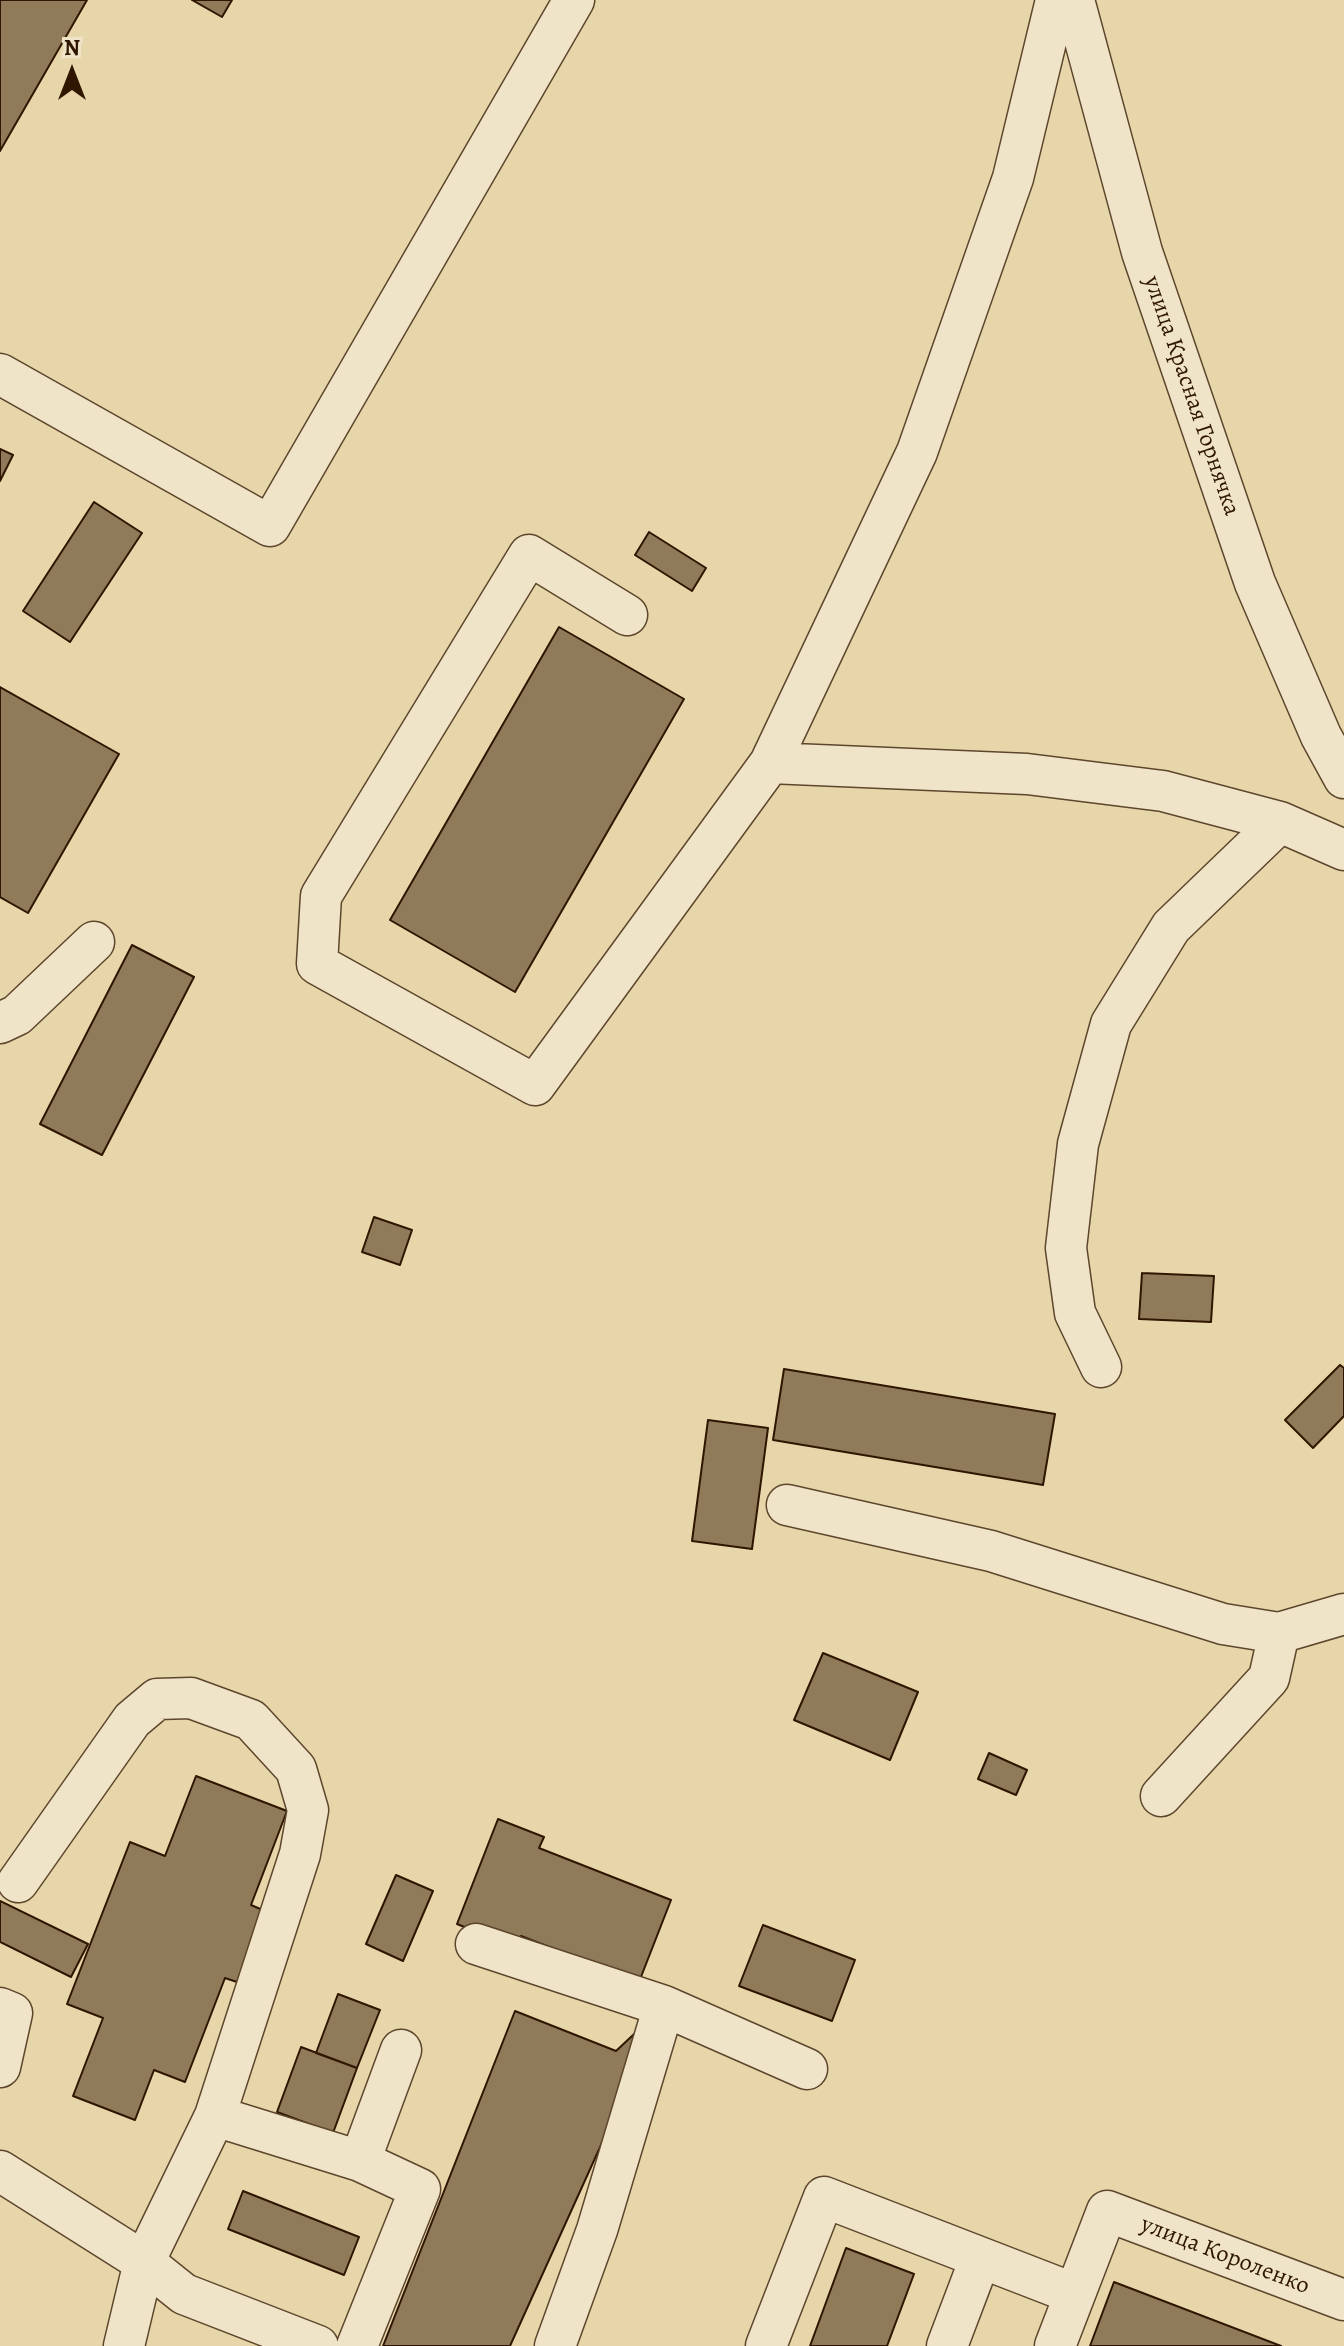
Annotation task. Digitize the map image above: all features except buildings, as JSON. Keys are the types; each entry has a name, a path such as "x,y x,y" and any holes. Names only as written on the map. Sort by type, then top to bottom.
{"street":[{"path":"0,374 270,526 574,0"},
{"path":"627,615 529,555 321,896 317,964 535,1085 770,763 917,452 1013,178 1056,0"},
{"name":"улица Красная Горнячка","path":"1074,0 1142,252 1255,583 1321,736 1344,778"},
{"path":"770,763 1027,774 1163,791 1280,822 1344,850"},
{"path":"1101,1367 1075,1313 1066,1248 1078,1144 1111,1024 1171,927 1280,822"},
{"path":"0,1023 17,1015 94,942"},
{"path":"787,1505 991,1551 1223,1624 1279,1633 1344,1614"},
{"path":"1161,1796 1269,1678 1279,1633"},
{"path":"18,1882 132,1720 157,1699 191,1698 251,1720 296,1769 308,1810 300,1854 215,2116 144,2262 124,2346"},
{"path":"476,1944 664,2006 807,2069"},
{"path":"555,2346 597,2230 664,2006"},
{"path":"0,2008 12,2013 0,2067"},
{"path":"360,2161 401,2050"},
{"path":"215,2116 360,2161 420,2189 357,2346"},
{"path":"0,2171 144,2262 184,2294 318,2346"},
{"path":"766,2346 824,2197 1075,2294 1055,2346"},
{"name":"улица Короленко","path":"1075,2294 1107,2211 1344,2300"},
{"path":"947,2346 980,2259"}]}
